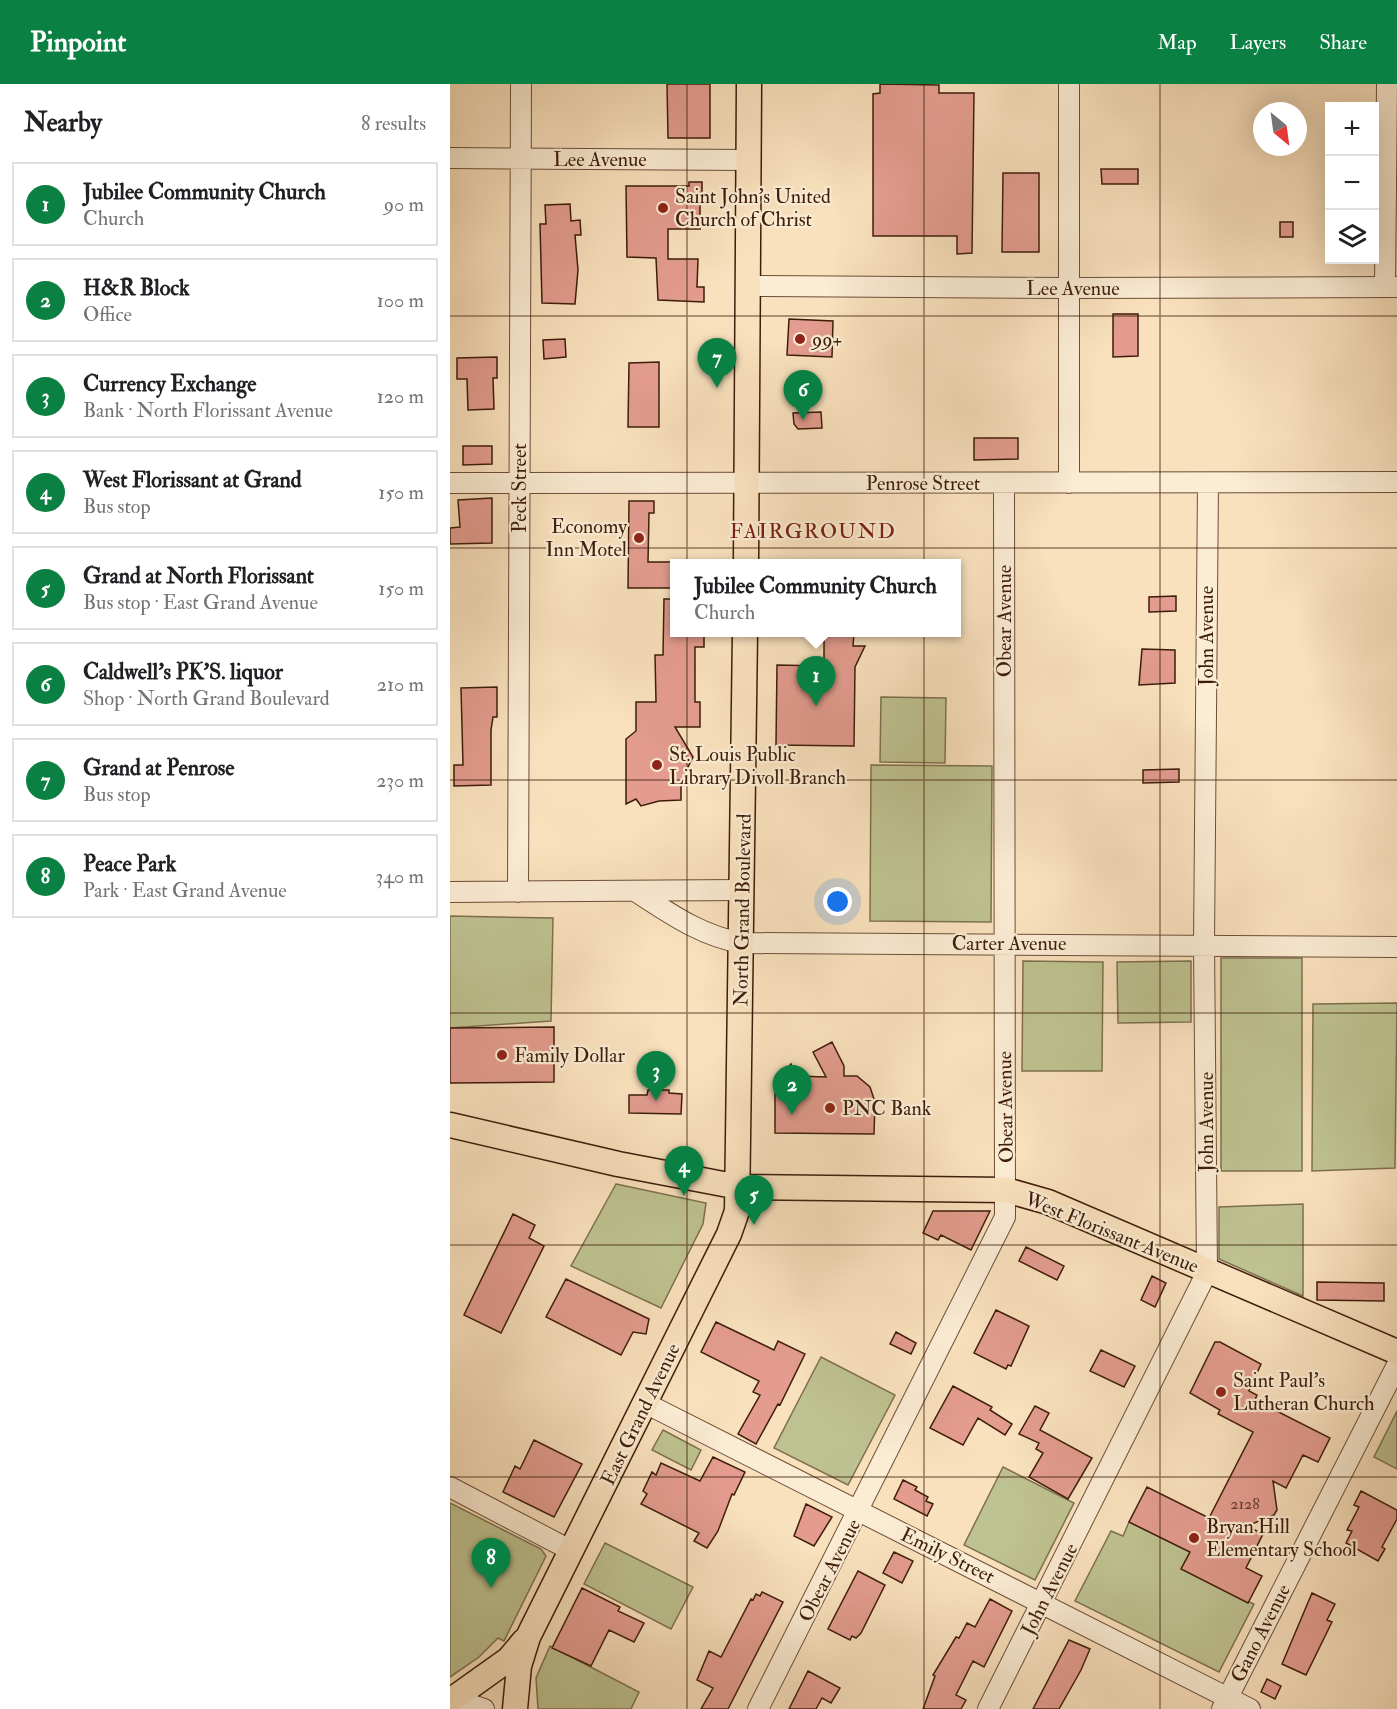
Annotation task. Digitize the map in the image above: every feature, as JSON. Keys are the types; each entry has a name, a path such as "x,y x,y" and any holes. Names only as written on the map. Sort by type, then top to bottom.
{"main road":[{"path":"746,559 750,286 749,84"},
{"name":"North Grand Boulevard","path":"739,1187 745,637"},
{"name":"West Florissant Avenue","path":"450,1125 618,1164 739,1187 1006,1190 1048,1203 1397,1352"},
{"name":"East Grand Avenue","path":"515,1709 519,1666 528,1637 729,1234 737,1210 739,1187"},
{"name":"East Grand Avenue","path":"450,1701 509,1659 528,1637"}],"street":[{"name":"Peck Street","path":"518,892 521,84"},
{"path":"1069,84 1069,483"},
{"path":"1387,84 1391,287"},
{"name":"Lee Avenue","path":"450,158 749,160"},
{"name":"Lee Avenue","path":"750,286 1391,287"},
{"name":"Penrose Street","path":"450,483 1397,482"},
{"name":"Obear Avenue","path":"758,1709 1005,1218 1004,483"},
{"name":"John Avenue","path":"988,1709 1207,1272 1204,943 1208,483"},
{"path":"450,892 742,890"},
{"name":"Carter Avenue","path":"635,891 694,928 722,939 742,942 1204,943 1397,947"},
{"name":"Gano Avenue","path":"1225,1703 1397,1365"},
{"name":"Emily Street","path":"645,1403 1042,1602 1225,1703 1250,1709"},
{"path":"450,1487 572,1551"},
{"path":"450,1707 472,1705 484,1709"}],"green space":[{"path":"881,697 946,698 945,763 880,762"},
{"path":"871,765 992,766 991,922 870,921"},
{"path":"450,916 553,918 551,1021 450,1028"},
{"path":"1221,958 1302,958 1302,1171 1221,1171"},
{"path":"1023,961 1103,962 1102,1071 1022,1071"},
{"path":"1191,961 1191,1022 1118,1023 1117,962"},
{"path":"1397,1003 1395,1168 1312,1171 1313,1004"},
{"path":"616,1184 706,1203 703,1224 661,1308 571,1266"},
{"path":"1303,1204 1303,1296 1219,1259 1219,1207"},
{"path":"821,1357 895,1395 848,1485 774,1448"},
{"path":"1397,1411 1397,1469 1374,1457"},
{"path":"663,1430 701,1450 691,1470 652,1450"},
{"path":"1003,1467 1074,1503 1035,1580 964,1545"},
{"path":"450,1503 541,1549 546,1556 504,1641 498,1638 479,1657 450,1677"},
{"path":"1129,1522 1190,1552 1182,1569 1254,1604 1219,1672 1075,1601 1111,1531 1123,1536"},
{"path":"605,1543 693,1587 671,1629 584,1584"},
{"path":"550,1646 639,1692 631,1709 538,1709 536,1678"}],"building":[{"path":"667,84 710,84 710,138 668,138"},
{"path":"880,84 939,85 939,93 974,93 972,253 957,254 957,236 873,236 873,94 880,93"},
{"path":"1101,169 1138,169 1138,184 1102,184"},
{"path":"1003,173 1039,173 1039,252 1002,252"},
{"name":"Saint John's United Church of Christ","path":"689,182 702,182 700,229 668,229 668,259 698,259 697,287 704,287 704,302 658,300 656,258 627,257 626,186 689,186"},
{"path":"570,204 571,221 580,220 581,235 575,235 578,270 575,304 542,303 540,224 546,224 545,205"},
{"path":"1280,222 1293,222 1293,237 1280,237"},
{"path":"1113,314 1138,314 1138,356 1113,357"},
{"path":"789,319 833,321 832,357 787,355"},
{"path":"565,339 566,357 544,359 543,340"},
{"path":"497,357 497,378 493,378 494,409 468,410 467,379 457,379 457,358"},
{"path":"659,362 659,427 628,427 629,363"},
{"path":"821,412 822,428 798,429 794,424 793,413"},
{"path":"974,438 1018,438 1018,459 974,460"},
{"path":"463,446 492,446 492,464 463,465"},
{"path":"492,498 492,543 450,544 450,528 460,527 458,500"},
{"name":"Economy Inn Motel","path":"629,501 654,501 654,513 649,513 648,562 670,562 670,588 628,588"},
{"path":"1176,596 1176,611 1149,612 1149,597"},
{"path":"664,599 670,599 670,637 704,637 704,647 695,647 695,702 700,702 700,727 675,727 693,757 681,781 681,800 659,801 641,806 636,799 626,804 626,739 636,731 636,702 656,702 655,655 663,655"},
{"path":"824,637 854,637 853,646 865,646 855,667 854,746 776,745 777,665 824,666"},
{"path":"1142,649 1175,650 1175,683 1139,685"},
{"path":"497,687 497,717 493,717 491,730 491,785 454,786 454,765 463,765 461,688"},
{"path":"1179,769 1179,782 1143,783 1143,770"},
{"name":"Family Dollar","path":"554,1027 554,1082 450,1083 450,1028"},
{"path":"832,1042 844,1066 844,1076 857,1076 870,1087 875,1102 874,1134 775,1133 775,1077 781,1077 791,1064 796,1076 826,1077 813,1052"},
{"path":"648,1090 669,1090 669,1093 682,1094 681,1114 629,1113 629,1095 647,1095"},
{"path":"933,1211 990,1211 971,1250 941,1235 938,1240 923,1233"},
{"path":"513,1214 535,1225 529,1238 544,1246 501,1333 464,1315"},
{"path":"1026,1247 1064,1266 1057,1280 1019,1261"},
{"path":"1152,1276 1166,1283 1155,1307 1141,1300"},
{"path":"566,1279 649,1319 646,1334 633,1332 621,1355 546,1317"},
{"path":"1317,1282 1384,1283 1384,1301 1317,1300"},
{"path":"996,1310 1029,1326 1011,1366 1008,1365 1006,1369 974,1353"},
{"path":"716,1322 774,1350 778,1341 805,1354 780,1405 778,1404 756,1444 738,1434 760,1395 753,1392 759,1381 701,1352"},
{"path":"896,1332 916,1343 911,1354 890,1344"},
{"name":"Bryan Hill Elementary School","path":"1215,1342 1220,1342 1261,1364 1249,1391 1257,1395 1255,1400 1330,1438 1318,1462 1303,1455 1286,1488 1273,1481 1277,1510 1274,1515 1247,1526 1263,1534 1246,1568 1262,1576 1248,1603 1181,1569 1190,1552 1129,1522 1147,1487 1209,1518 1253,1432 1218,1414 1220,1410 1190,1393"},
{"path":"1101,1350 1135,1366 1124,1387 1090,1371"},
{"path":"953,1386 992,1407 990,1410 1012,1424 1005,1435 978,1418 963,1445 930,1428"},
{"path":"1035,1406 1049,1413 1040,1430 1092,1458 1068,1499 1029,1477 1043,1453 1036,1449 1039,1443 1019,1434"},
{"path":"534,1440 582,1464 554,1517 503,1492 515,1466 520,1469"},
{"path":"713,1457 745,1472 734,1495 732,1494 718,1531 707,1548 694,1541 699,1533 641,1504 647,1494 643,1491 652,1472 656,1475 661,1463 700,1481"},
{"path":"903,1480 917,1487 915,1490 928,1497 926,1501 933,1504 927,1516 894,1499"},
{"path":"1361,1491 1397,1510 1397,1519 1382,1547 1385,1549 1378,1561 1346,1543 1352,1531 1347,1530 1359,1507 1354,1505"},
{"path":"806,1504 832,1517 814,1546 794,1536"},
{"path":"894,1552 913,1561 902,1583 883,1573"},
{"path":"858,1571 885,1585 861,1633 856,1638 852,1636 850,1640 828,1629"},
{"path":"582,1588 620,1607 618,1611 644,1623 634,1642 609,1630 591,1666 552,1648"},
{"path":"762,1592 783,1602 728,1709 701,1709 713,1688 697,1680 709,1651 721,1657 751,1599 753,1600 756,1594 760,1596"},
{"path":"1312,1593 1335,1604 1327,1620 1332,1622 1306,1675 1282,1664"},
{"path":"990,1599 1012,1611 984,1667 973,1661 956,1695 966,1700 961,1709 923,1709 935,1676 933,1675 956,1637 959,1638 967,1623 975,1627"},
{"path":"1069,1640 1090,1649 1081,1670 1059,1709 1033,1709"},
{"path":"808,1671 840,1688 831,1703 822,1698 816,1709 789,1709"},
{"path":"1267,1679 1281,1686 1275,1699 1261,1692"}],"place":[{"name":"Saint John's United Church of Christ","path":"663,208"},
{"name":"99+","path":"800,339"},
{"name":"Grand at Penrose","path":"717,388"},
{"name":"Caldwell's PK'S. liquor","path":"803,420"},
{"name":"Economy Inn Motel","path":"639,538"},
{"name":"Jubilee Community Church","path":"816,706"},
{"name":"St. Louis Public Library Divoll Branch","path":"657,765"},
{"name":"Family Dollar","path":"502,1055"},
{"name":"Currency Exchange","path":"656,1101"},
{"name":"PNC Bank","path":"830,1108"},
{"name":"H&R Block","path":"792,1115"},
{"name":"West Florissant at Grand","path":"684,1196"},
{"name":"Grand at North Florissant","path":"754,1225"},
{"name":"Saint Paul's Lutheran Church","path":"1221,1392"},
{"name":"Bryan Hill Elementary School","path":"1194,1538"},
{"name":"Peace Park","path":"491,1588"}],"district":[{"name":"FAIRGROUND","path":"813,531"}]}
